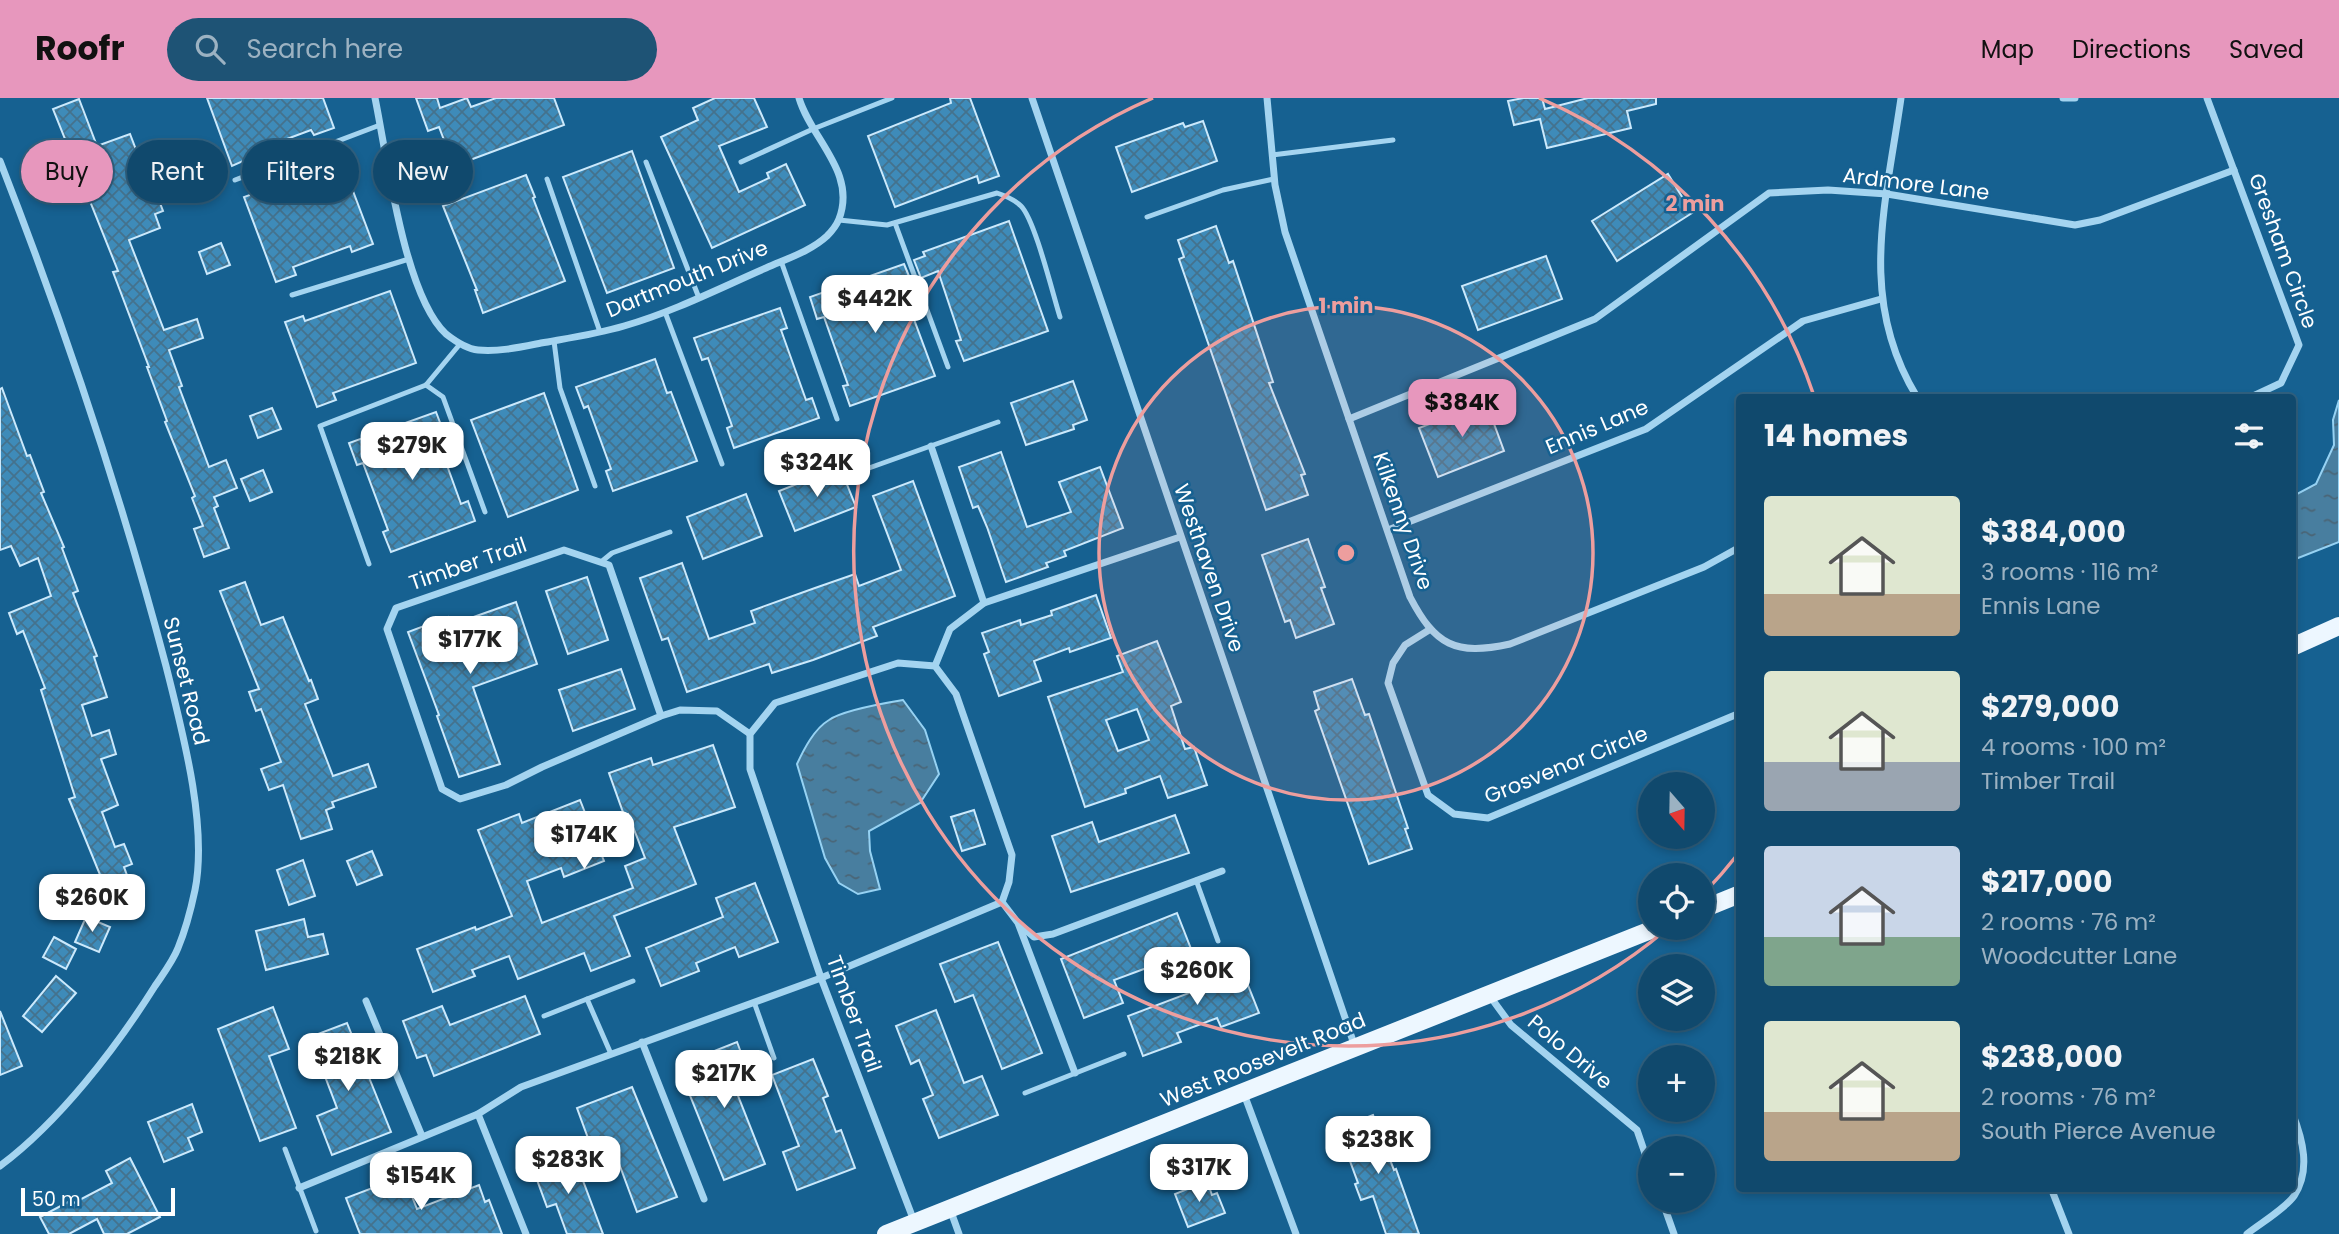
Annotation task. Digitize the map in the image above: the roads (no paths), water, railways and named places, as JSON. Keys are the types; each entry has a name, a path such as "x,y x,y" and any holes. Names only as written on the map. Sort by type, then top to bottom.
{"main road":[{"path":"2296,645 2339,626"},
{"path":"1715,904 1736,896"},
{"name":"West Roosevelt Road","path":"886,1234 1638,935"}],"street":[{"path":"375,98 409,259 430,312 444,332 460,344"},
{"path":"799,98 813,129 835,162 841,181 839,220"},
{"name":"Westhaven Drive","path":"1032,98 1355,1048"},
{"name":"Kilkenny Drive","path":"1267,98 1274,179 1285,232 1410,597 1429,630 1457,648 1493,648 1510,644 1704,567 1736,550"},
{"path":"1901,98 1887,194 1880,265 1881,299 1886,329 1898,363 1915,394"},
{"path":"2063,98 2075,98"},
{"name":"Gresham Circle","path":"2207,98 2299,345 2281,383 2257,394"},
{"name":"Sunset Road","path":"0,161 80,382 158,636 191,778 197,821 198,864 195,890 178,949 138,1013 109,1053 69,1100 0,1166"},
{"name":"Ardmore Lane","path":"1349,419 1595,319 1769,193 1828,190 1887,194 2075,225 2100,220 2234,170"},
{"name":"Dartmouth Drive","path":"460,344 476,351 503,350 600,332 665,312 810,248 827,236 839,220"},
{"name":"Ennis Lane","path":"1388,530 1646,429 1802,321 1881,299"},
{"path":"930,446 984,603"},
{"path":"935,666 950,629 984,603 1180,537"},
{"name":"Timber Trail","path":"601,562 564,550 396,608 387,629 442,789 460,799 506,785 542,766 680,710 717,711 750,734 750,769 821,978 915,1223"},
{"path":"601,562 609,565 661,716"},
{"name":"Grosvenor Circle","path":"1429,630 1405,645 1393,663 1388,683 1428,795 1454,814 1488,818 1736,715"},
{"path":"299,1188 478,1114 521,1087 821,978 1002,902 1009,882 1012,855 956,694 935,666 898,663 775,704 750,734"},
{"path":"1002,902 1018,923 1034,937 1053,934 1222,871"},
{"path":"1018,923 1075,1073"},
{"name":"Polo Drive","path":"1489,995 1511,1025 1637,1130 1639,1136"},
{"path":"366,1001 422,1136"},
{"path":"642,1042 704,1199"},
{"path":"1243,1093 1296,1234"},
{"path":"478,1114 526,1234"},
{"path":"2296,1124 2303,1145 2304,1174 2296,1191"},
{"path":"2052,1192 2068,1234"},
{"path":"2247,1234 2293,1198 2296,1192"},
{"path":"950,1209 959,1234"},
{"path":"1667,1213 1674,1234"}],"lane":[{"path":"741,162 813,129 892,98"},
{"path":"235,180 380,125"},
{"path":"1272,155 1393,140"},
{"path":"646,162 699,298"},
{"path":"1147,217 1223,190 1274,179"},
{"path":"547,180 600,332"},
{"path":"839,220 887,225 997,192 1011,197 1024,208 1032,226 1060,317"},
{"path":"895,223 947,367"},
{"path":"292,295 409,259"},
{"path":"781,261 837,419"},
{"path":"665,312 722,464"},
{"path":"554,341 560,388 595,486"},
{"path":"369,564 320,426 426,385 460,344"},
{"path":"426,385 443,397 485,512"},
{"path":"870,468 998,422"},
{"path":"601,562 612,553 670,532"},
{"path":"1196,880 1218,941"},
{"path":"544,1016 633,981"},
{"path":"587,999 611,1054"},
{"path":"754,1002 774,1058"},
{"path":"1025,1093 1124,1054"},
{"path":"285,1149 316,1231"}],"water":[{"path":"2339,400 2339,542 2296,559 2296,494 2316,484 2334,445 2333,420"},
{"path":"903,700 925,730 939,774 920,803 869,831 870,851 880,889 858,894 839,883 825,858 797,764 814,734 835,716"}]}
